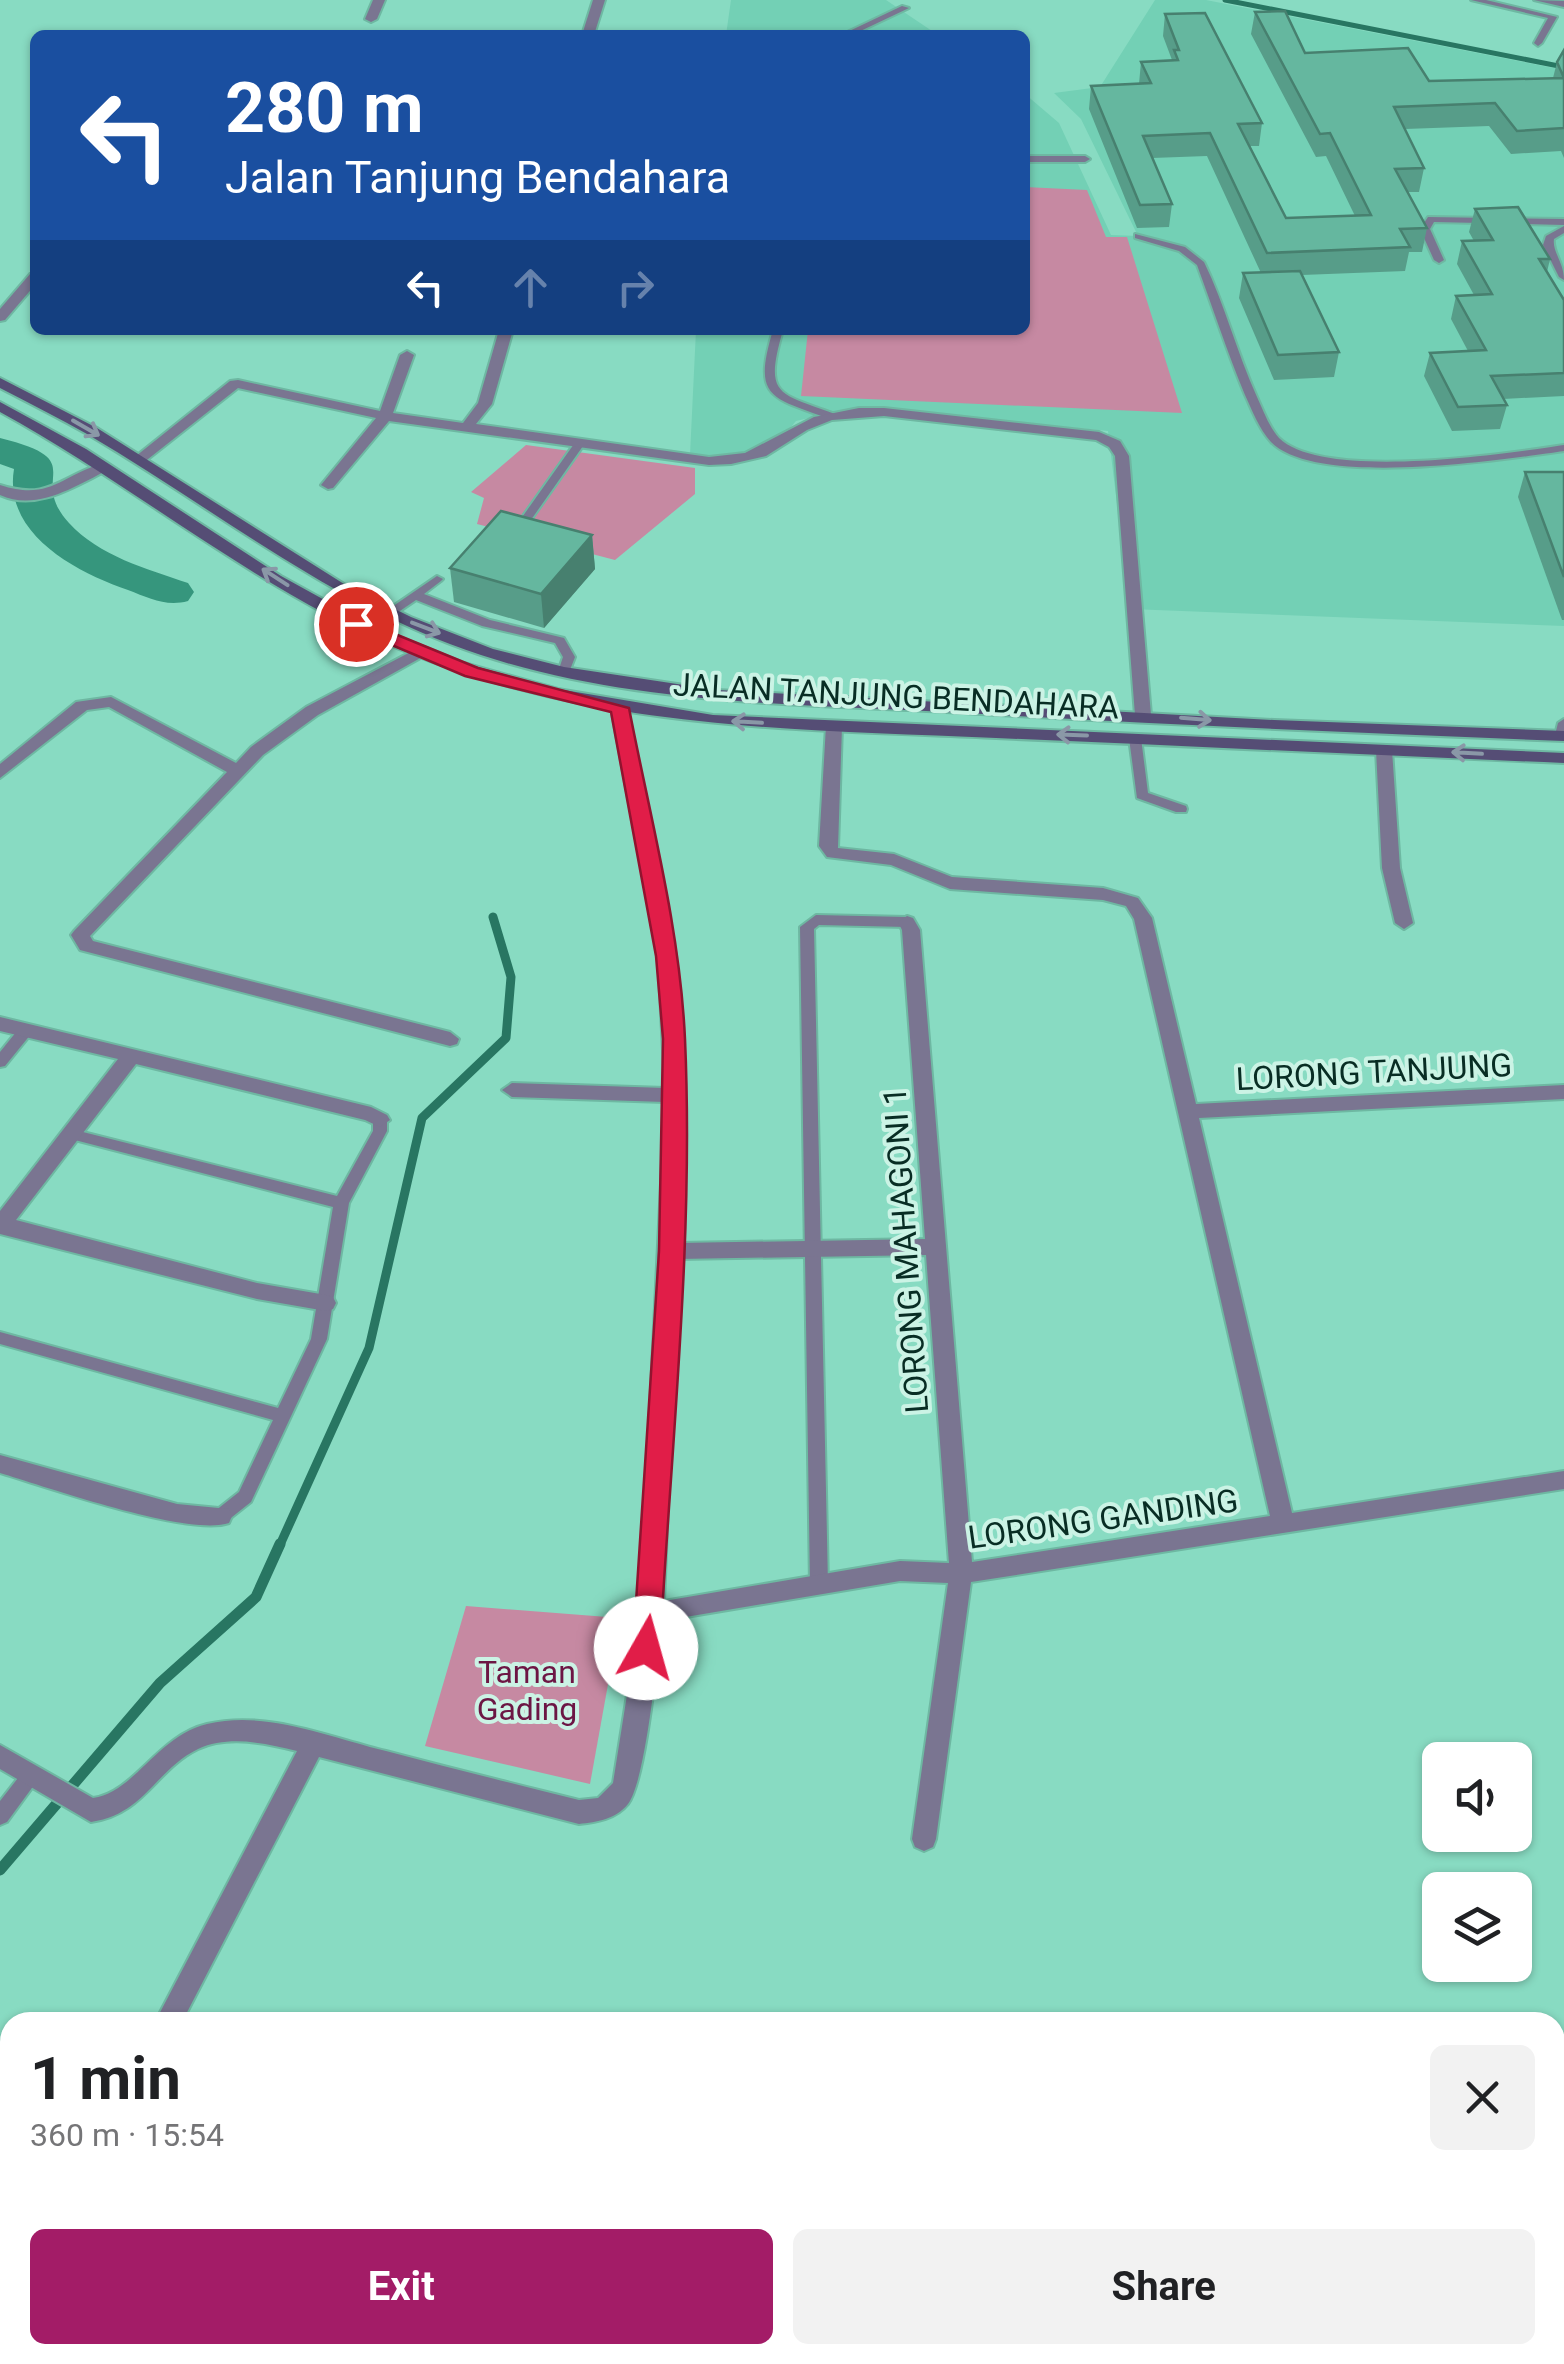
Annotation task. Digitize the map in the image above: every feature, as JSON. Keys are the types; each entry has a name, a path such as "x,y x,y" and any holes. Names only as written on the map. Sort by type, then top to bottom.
{"main road":[{"name":"JALAN TANJUNG BENDAHARA","path":"0,382 138,460 339,586 390,613 487,652 564,672 717,695 1143,715 1274,726 1563,731"},
{"name":"JALAN TANJUNG BENDAHARA","path":"0,406 313,602 418,653 472,672 619,708 713,720 1564,758"}],"street":[{"path":"372,19 379,0"},
{"path":"1540,0 1564,4"},
{"path":"589,30 592,1"},
{"path":"0,317 30,283"},
{"path":"467,427 486,404 505,335"},
{"path":"328,484 385,416 407,355"},
{"path":"138,460 238,384 385,416 680,459 744,461 832,416 884,412 1099,436 1115,444 1122,456 1143,715"},
{"path":"0,489 14,499 33,498 103,467"},
{"path":"418,653 312,711 235,769 83,928 81,941 86,946 450,1039"},
{"path":"0,773 82,706 97,701 111,702 235,769"},
{"path":"0,1756 91,1810 118,1803 171,1753 191,1740 216,1733 262,1731 579,1812 602,1811 618,1800 625,1786 652,1613 674,1095 667,956 619,708"},
{"path":"834,726 828,846 833,853 894,860 950,883 1087,891 1132,902 1143,918 1284,1526"},
{"path":"1384,750 1391,868 1404,923"},
{"name":"LORONG MAHAGONI 1","path":"907,922 912,930 961,1574 924,1839"},
{"path":"0,1024 370,1114 380,1120"},
{"path":"131,1056 1,1225 257,1291 326,1303"},
{"path":"512,1090 674,1095"},
{"name":"LORONG TANJUNG","path":"1187,1112 1564,1092"},
{"path":"670,1251 936,1247"},
{"path":"0,1464 177,1514 221,1516"},
{"name":"LORONG GANDING","path":"652,1613 900,1571 961,1574 1564,1480"},
{"path":"173,2012 314,1742"}],"lane":[{"path":"1475,0 1559,18 1538,42"},
{"path":"856,30 905,8"},
{"path":"1030,159 1085,160"},
{"path":"1439,260 1424,229 1431,219 1564,226"},
{"path":"1564,226 1549,238 1548,245 1564,277"},
{"path":"1138,236 1182,249 1201,264 1264,422 1288,450 1332,462 1441,462 1564,448"},
{"path":"777,335 768,364 772,387 785,399 832,416"},
{"path":"518,532 578,446"},
{"path":"390,613 438,579"},
{"path":"414,595 486,623 560,641 569,653 564,672"},
{"path":"1135,738 1142,796 1181,810"},
{"path":"819,1585 807,928 816,920 907,922"},
{"path":"0,1062 26,1030"},
{"path":"221,1516 244,1497 319,1339 341,1203 380,1131 380,1120"},
{"path":"71,1134 341,1203"},
{"path":"0,1338 282,1416"},
{"path":"0,1816 40,1781"}],"shaded area":[{"path":"731,0 886,0 931,30 727,30"},
{"path":"1155,0 1206,0 1564,70 1564,626 1130,609 1108,431 857,407 796,421 786,433 743,459 690,455 696,335 1030,335 1030,98 1059,123 1111,235 1138,236 1081,119 1054,93 1100,87"}],"green space":[{"path":"1030,187 1087,190 1106,237 1127,237 1182,413 801,396 807,335 1030,335"},
{"path":"526,445 695,468 695,494 615,560 477,524 484,498 471,492"},
{"name":"Taman Gading","path":"466,1606 620,1618 590,1784 425,1746"}],"building":[{"path":"1285,11 1305,53 1408,48 1429,81 1564,78 1564,128 1517,131 1495,103 1394,107 1424,168 1395,169 1427,228 1400,229 1410,247 1267,253 1210,133 1143,136 1172,204 1140,205 1091,86 1151,83 1141,62 1178,60 1174,50 1179,50 1165,14 1205,13 1262,123 1238,124 1286,218 1371,215 1330,133 1320,134 1255,12"},
{"path":"1564,50 1564,78 1557,62"},
{"path":"1518,207 1550,259 1539,259 1564,300 1564,373 1491,376 1507,405 1458,407 1430,353 1486,350 1456,296 1492,294 1462,241 1493,240 1475,209"},
{"path":"1300,271 1339,352 1278,355 1243,273"},
{"path":"1525,472 1564,472 1564,577"},
{"path":"501,511 592,535 541,594 450,568"}],"waterway":[{"path":"1225,0 1564,67"},
{"path":"0,450 35,463 33,495 55,533 71,547 111,569 173,592"},
{"path":"279,1547 369,1348 422,1118 506,1038 511,977 493,917"},
{"path":"0,1870 160,1683 256,1597 280,1544"}],"route":[{"path":"356,624 446,664 619,708 667,956 674,1039 670,1251 652,1613 646,1648"}]}
